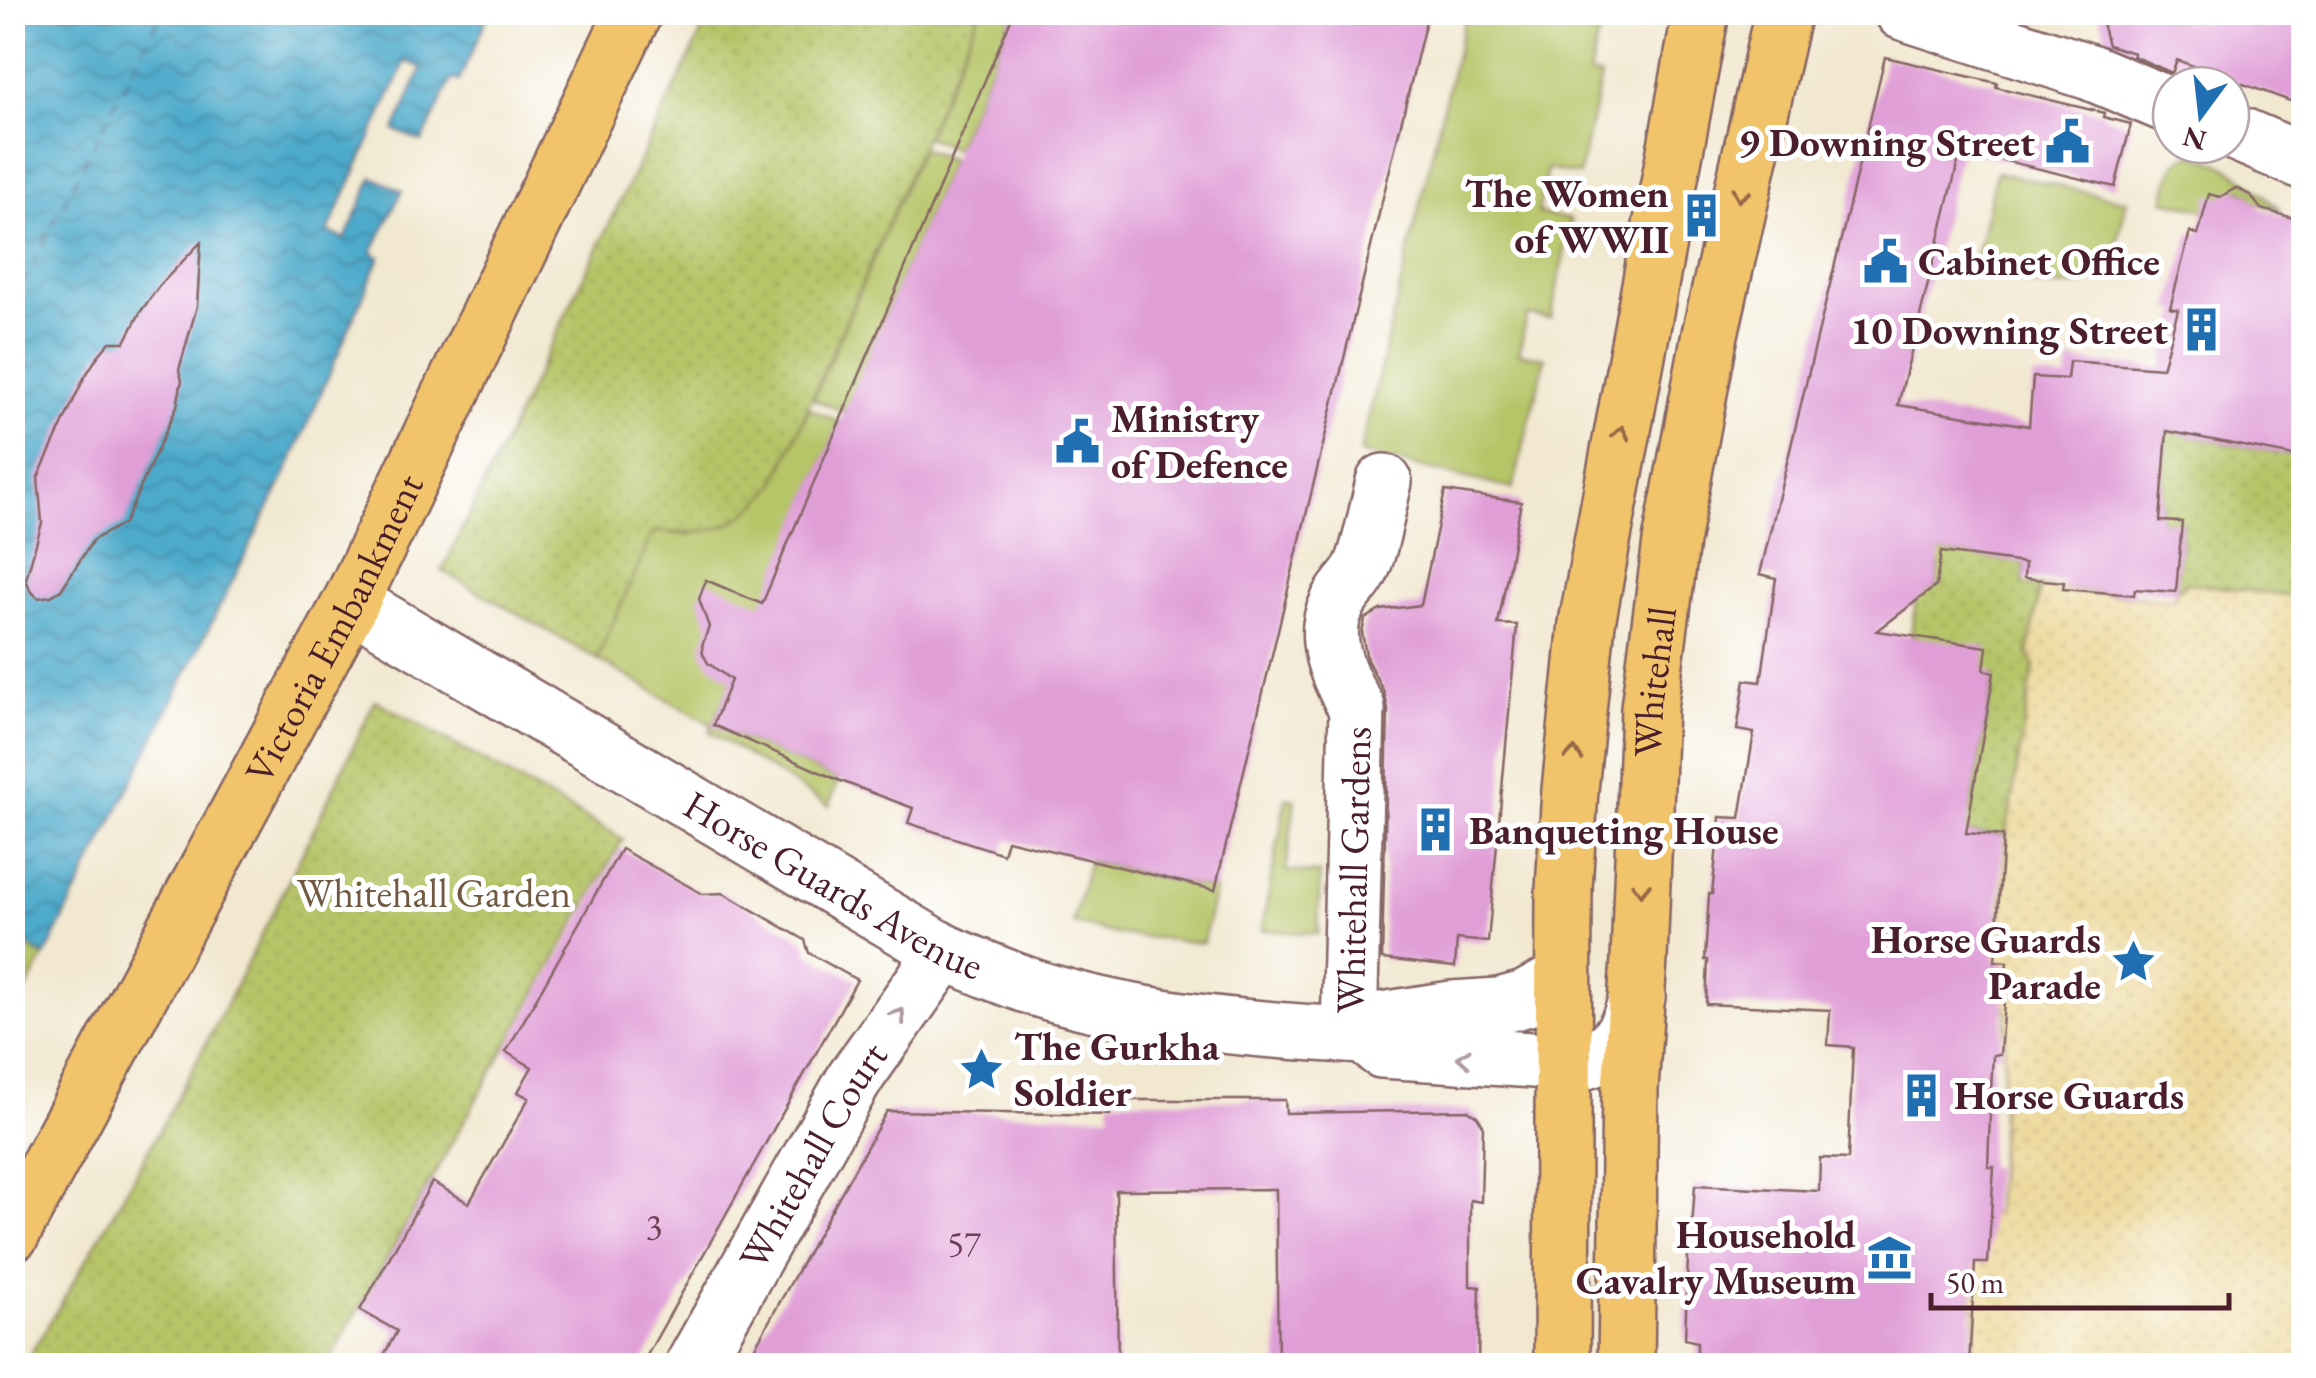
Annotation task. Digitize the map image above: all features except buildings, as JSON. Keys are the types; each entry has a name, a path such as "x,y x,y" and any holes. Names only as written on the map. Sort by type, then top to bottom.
{"main road":[{"name":"Victoria Embankment","path":"12,1233 351,602 634,12"},
{"name":"Whitehall","path":"1562,1366 1563,978 1570,790 1587,623 1701,12"},
{"name":"Whitehall","path":"1626,1366 1630,1089 1649,708 1676,510 1714,317 1784,12"},
{"path":"1609,498 1676,510"}],"street":[{"path":"1904,12 2090,72 2151,98"},
{"path":"2251,140 2304,162"},
{"name":"Whitehall Gardens","path":"1356,1035 1356,708 1338,672 1330,631 1334,609 1360,572 1384,482"},
{"name":"Horse Guards Avenue","path":"351,602 944,952 1048,992 1118,1010 1190,1022 1356,1035 1382,1050 1562,1063 1593,1060 1610,1050 1632,1019 1637,998"},
{"name":"Whitehall Court","path":"694,1366 855,1078 944,952"},
{"name":"Horse Guards Avenue","path":"1356,1035 1382,1020 1525,1000 1563,978"}],"green space":[{"path":"711,13 979,13 775,484 749,511 722,527 691,533 654,531 597,659 442,571"},
{"path":"979,13 1014,13 955,149 926,137"},
{"path":"1466,13 1603,13 1589,74 1601,77 1579,175 1547,169 1538,213 1571,220 1551,318 1527,315 1519,353 1545,358 1513,489 1360,453"},
{"path":"921,148 951,160 845,412 813,399"},
{"path":"2176,165 2222,165 2281,210 2254,202 2241,189 2205,210 2164,200"},
{"path":"1996,172 2127,201 2115,249 2101,274 2090,282 2058,287 1973,271"},
{"path":"809,408 840,422 713,725 838,780 829,806 710,732 712,725 597,659 654,531 689,535 744,515 775,484"},
{"path":"2167,431 2303,458 2303,598 2185,582 2180,589 2176,588 2182,523 2160,521"},
{"path":"1926,550 2025,562 2023,585 2040,587 2028,654 2034,664 2003,835 1955,832 1970,810 1994,676 1911,636 1916,598 1936,586 1939,565"},
{"name":"Whitehall Garden","path":"375,700 623,839 327,1365 24,1365 209,1038"},
{"path":"1286,798 1295,800 1286,871 1320,874 1318,934 1262,930"},
{"path":"1089,861 1215,890 1203,943 1116,934 1073,923"},
{"path":"13,938 45,956 13,1014"}],"sand":[{"name":"Horse Guards Parade","path":"2185,582 2303,598 2303,1365 1973,1365 1976,1308 1947,1306 1952,1212 1995,1213 2007,1010 1965,1007 1971,915 2002,916 2007,829 2034,664 2028,654 2040,587 2174,600 2176,588"}],"water":[{"path":"13,13 489,13 459,81 452,79 422,142 395,130 422,68 406,61 328,232 345,239 373,177 402,191 372,252 380,257 287,472 45,956 13,938"}],"ferry route":[{"path":"12,304 162,12"}],"place":[{"name":"9 Downing Street","path":"2068,142"},
{"name":"The Women of WWII","path":"1702,216"},
{"name":"Cabinet Office","path":"1885,261"},
{"name":"10 Downing Street","path":"2201,330"},
{"name":"Ministry of Defence","path":"1078,441"},
{"name":"Banqueting House","path":"1436,830"},
{"name":"Horse Guards Parade","path":"2134,962"},
{"name":"The Gurkha Soldier","path":"981,1069"},
{"name":"Horse Guards","path":"1921,1095"},
{"name":"Household Cavalry Museum","path":"1889,1257"}]}
